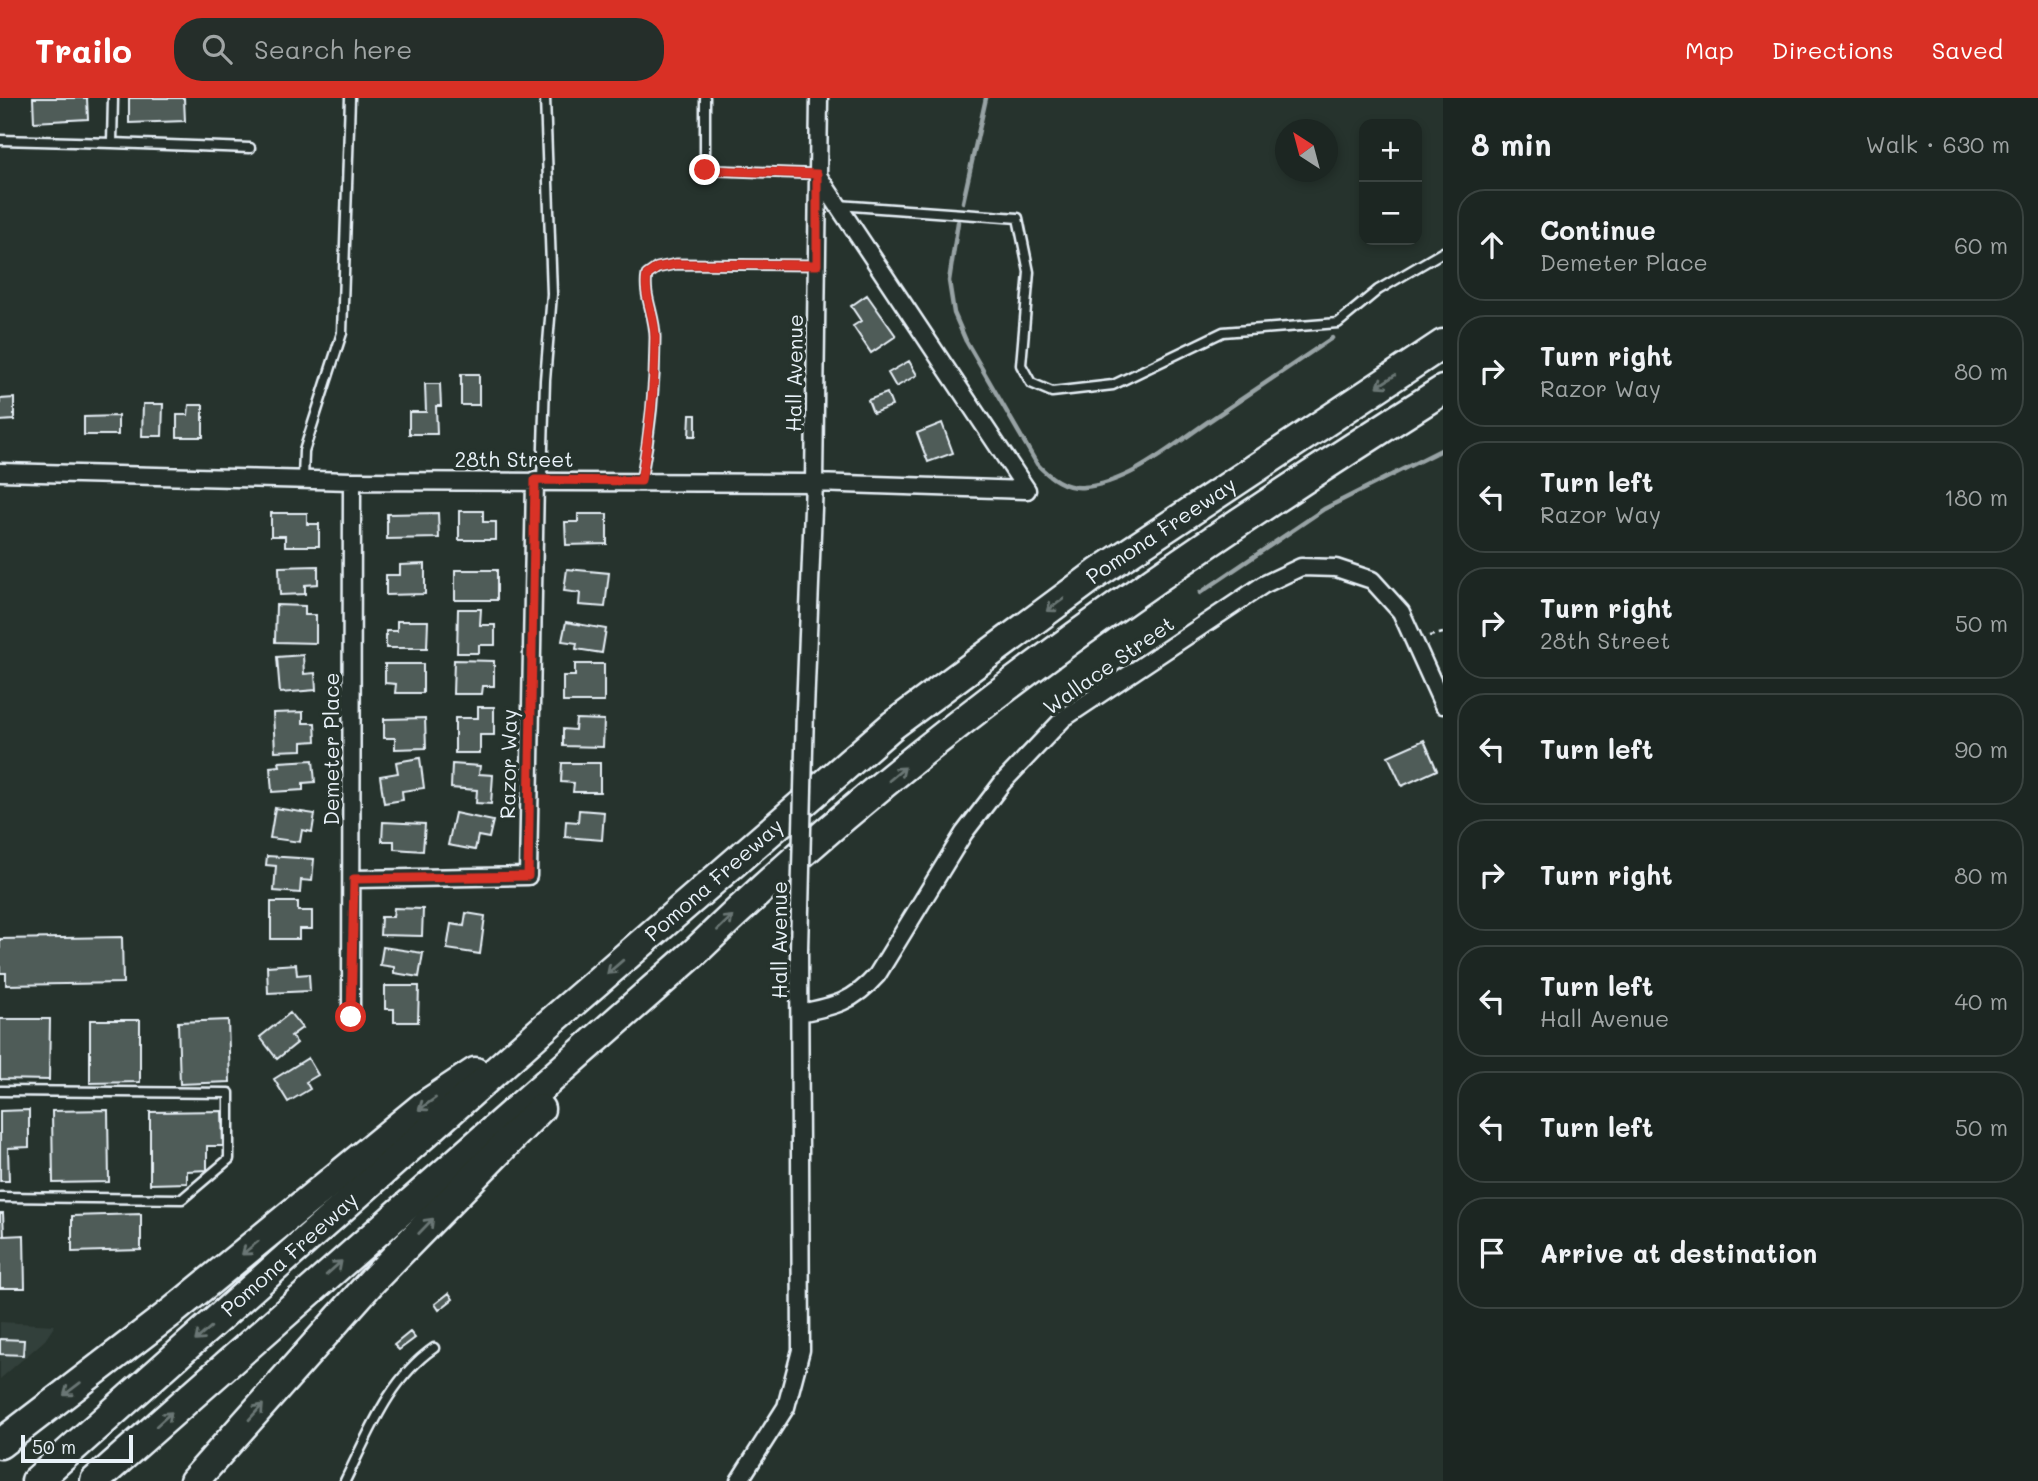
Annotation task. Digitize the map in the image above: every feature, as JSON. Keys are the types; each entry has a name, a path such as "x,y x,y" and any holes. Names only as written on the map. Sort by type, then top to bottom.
{"highway":[{"name":"Pomona Freeway","path":"36,1481 545,1027 893,725 1098,573 1443,344"},
{"name":"Pomona Freeway","path":"95,1481 695,952 765,884 916,758 1108,612 1334,458 1443,390"},
{"path":"194,1481 372,1281 695,952"},
{"path":"0,1444 173,1311 422,1107 545,1027"}],"street":[{"name":"Hall Avenue","path":"739,1481 786,1407 801,1350 799,949 814,483 819,98"},
{"path":"817,174 838,205"},
{"name":"28th Street","path":"0,472 352,481 814,483 1027,490 838,205"},
{"name":"Razor Way","path":"354,879 528,876 538,480"},
{"name":"Demeter Place","path":"351,1017 354,879 352,481"},
{"name":"Wallace Street","path":"800,1013 838,1005 861,993 877,975 964,833 1003,782 1064,718 1263,585 1301,567 1336,568 1372,580 1401,612 1443,705"}],"lane":[{"path":"112,143 113,98"},
{"path":"303,480 304,451 342,333 350,98"},
{"path":"538,480 552,294 545,98"},
{"path":"705,98 705,170 817,174"},
{"path":"0,140 250,148"},
{"path":"838,205 1018,218 1029,272 1021,365 1031,383 1052,391 1113,386 1223,332 1338,323 1378,290 1443,252"},
{"path":"641,481 648,446 656,336 644,289 647,275 657,268 676,264 817,265"},
{"path":"0,1091 229,1093 229,1159 182,1199 0,1197"},
{"path":"345,1481 390,1392 414,1362 434,1348"}],"shaded area":[{"path":"0,1322 55,1325 45,1340 0,1379"}],"building":[{"path":"33,98 87,98 88,119 34,122"},
{"path":"129,98 184,98 185,121 129,123"},
{"path":"867,295 896,336 871,353 853,326 861,321 851,306"},
{"path":"909,361 917,375 896,387 888,373"},
{"path":"461,374 479,374 479,405 461,405"},
{"path":"425,384 440,384 441,406 436,406 437,434 409,434 409,412 426,412"},
{"path":"887,393 892,406 873,413 868,400"},
{"path":"14,398 14,420 0,421 0,399"},
{"path":"143,404 163,404 162,436 142,436"},
{"path":"189,405 203,405 203,437 177,437 177,415 188,415"},
{"path":"690,415 696,415 696,436 689,436"},
{"path":"118,416 118,435 84,435 84,417"},
{"path":"942,423 953,453 928,462 917,433"},
{"path":"459,511 483,511 483,522 496,522 496,540 459,540"},
{"path":"271,513 307,513 307,524 319,524 319,546 285,546 285,536 271,536"},
{"path":"438,513 439,538 387,539 387,514"},
{"path":"578,514 607,514 607,544 566,545 565,522 578,522"},
{"path":"425,564 425,594 386,595 386,575 400,575 400,565"},
{"path":"318,566 318,584 305,585 305,594 280,595 279,567"},
{"path":"567,569 609,573 605,607 579,605 580,593 564,591"},
{"path":"455,570 497,570 497,600 455,600"},
{"path":"276,605 305,606 305,615 316,615 316,643 275,642"},
{"path":"458,609 481,609 480,625 495,625 495,645 479,645 479,653 457,653"},
{"path":"397,621 428,621 427,648 386,648 386,631 397,631"},
{"path":"566,622 606,629 602,653 576,649 577,643 562,641"},
{"path":"303,655 304,674 315,673 316,690 280,693 277,657"},
{"path":"454,660 494,661 494,686 483,686 482,694 453,694"},
{"path":"385,664 423,664 423,693 395,693 396,684 385,683"},
{"path":"575,664 604,664 604,702 563,702 563,676 575,676"},
{"path":"478,707 494,707 494,735 480,735 480,753 455,753 455,718 478,718"},
{"path":"303,712 303,723 315,723 316,741 302,742 302,750 275,751 273,713"},
{"path":"425,718 426,748 395,749 395,738 384,738 384,719"},
{"path":"576,719 604,720 603,747 563,746 563,729 575,730"},
{"path":"1424,740 1437,770 1402,786 1388,756"},
{"path":"420,758 424,788 402,791 403,800 384,803 380,776 398,773 396,762"},
{"path":"313,760 315,782 303,783 303,790 272,792 270,767 280,766 279,762"},
{"path":"562,763 600,763 600,792 573,792 574,783 561,782"},
{"path":"452,764 480,766 479,774 493,775 491,804 476,803 477,790 451,788"},
{"path":"275,808 315,814 312,832 302,830 300,842 270,838"},
{"path":"579,810 604,812 602,840 565,837 566,821 578,822"},
{"path":"455,813 493,821 489,838 478,836 475,850 448,845"},
{"path":"383,822 425,824 423,851 394,849 394,841 382,841"},
{"path":"267,856 314,859 312,881 301,880 300,893 274,891 276,866 266,865"},
{"path":"271,902 298,902 298,911 312,911 312,929 299,929 299,939 271,939"},
{"path":"394,908 423,909 422,936 380,935 381,917 393,917"},
{"path":"466,913 485,916 480,954 447,949 451,924 464,926"},
{"path":"122,937 123,983 6,985 6,973 0,973 0,939"},
{"path":"383,947 423,953 419,977 394,973 394,967 380,965"},
{"path":"296,964 297,975 309,974 310,991 268,993 267,966"},
{"path":"385,986 419,986 418,1022 394,1022 394,1009 385,1009"},
{"path":"290,1013 302,1028 291,1036 297,1043 277,1059 260,1037"},
{"path":"0,1019 50,1019 49,1080 0,1079"},
{"path":"90,1020 140,1020 140,1082 90,1083"},
{"path":"228,1020 230,1082 180,1084 178,1022"},
{"path":"308,1058 318,1075 306,1082 310,1089 288,1102 274,1079"},
{"path":"29,1110 29,1147 8,1148 9,1181 0,1181 0,1111"},
{"path":"108,1110 109,1182 53,1183 52,1111"},
{"path":"222,1111 223,1146 207,1146 207,1170 187,1171 187,1183 150,1184 150,1112"},
{"path":"0,1213 3,1213 4,1236 24,1235 25,1288 0,1288"},
{"path":"141,1214 141,1250 72,1252 72,1216"},
{"path":"449,1293 453,1299 439,1310 435,1304"},
{"path":"410,1332 415,1338 399,1350 394,1345"},
{"path":"0,1339 24,1340 23,1355 0,1354"}],"waterway":[{"path":"963,202 986,98"},
{"path":"958,222 949,281 954,313 966,341 1037,464 1052,478 1064,484 1077,487 1101,484 1135,470 1332,338"},
{"path":"1200,593 1324,509 1443,449"}],"route":[{"path":"351,1017 354,879 528,876 535,480 641,481 648,446 656,336 644,289 647,275 657,268 676,264 730,267 817,265 817,174 705,170"}]}
